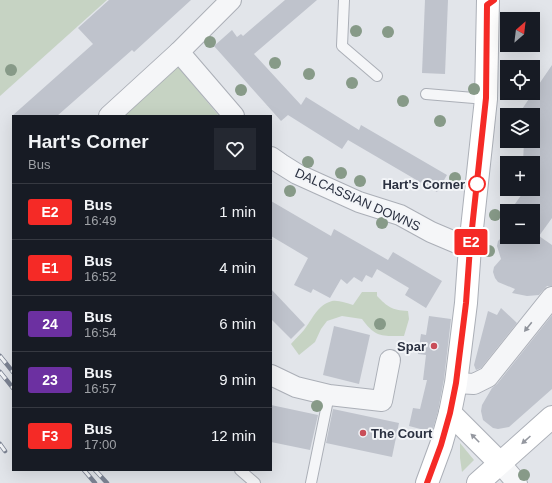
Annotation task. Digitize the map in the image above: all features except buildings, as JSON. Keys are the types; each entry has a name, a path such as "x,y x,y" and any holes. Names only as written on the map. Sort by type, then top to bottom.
{"main road":[{"path":"428,483 450,413 456,383 466,303 470,247 486,98 490,2"},
{"path":"450,413 500,463"},
{"path":"478,483 552,417"}],"street":[{"path":"109,115 178,52 231,0"},
{"path":"178,52 233,115"},
{"name":"DALCASSIAN DOWNS","path":"272,158 298,174 352,199 400,215 431,232 470,247"},
{"path":"456,383 474,384 488,377 552,297"},
{"path":"272,375 296,387 329,395 382,401 390,360"},
{"path":"500,463 517,483"}],"lane":[{"path":"344,0 342,46 377,76"},
{"path":"426,94 486,98"},
{"path":"310,483 329,395"},
{"path":"241,471 255,483"}],"green space":[{"path":"0,0 107,0 0,96"},
{"path":"175,63 218,115 120,115"},
{"path":"362,292 377,292 377,296 390,307 408,311 409,319 404,336 380,335 371,330 362,319 342,316 327,321 321,329 315,342 299,355 291,344 304,330 315,313 322,306 332,301 340,301 353,305"},
{"path":"460,443 474,460 462,472 460,458"}],"railway":[{"path":"0,356 12,371"},
{"path":"0,372 12,387"},
{"path":"0,444 5,451"},
{"path":"85,471 95,483"},
{"path":"96,471 107,483"}],"bus line":[{"name":"E2","path":"427,483 441,445 450,413 456,383 466,303 470,247 486,98 487,5 494,0"}],"place":[{"name":"Hart's Corner","path":"477,184"},
{"name":"Spar","path":"434,346"},
{"name":"The Court","path":"363,433"}]}
